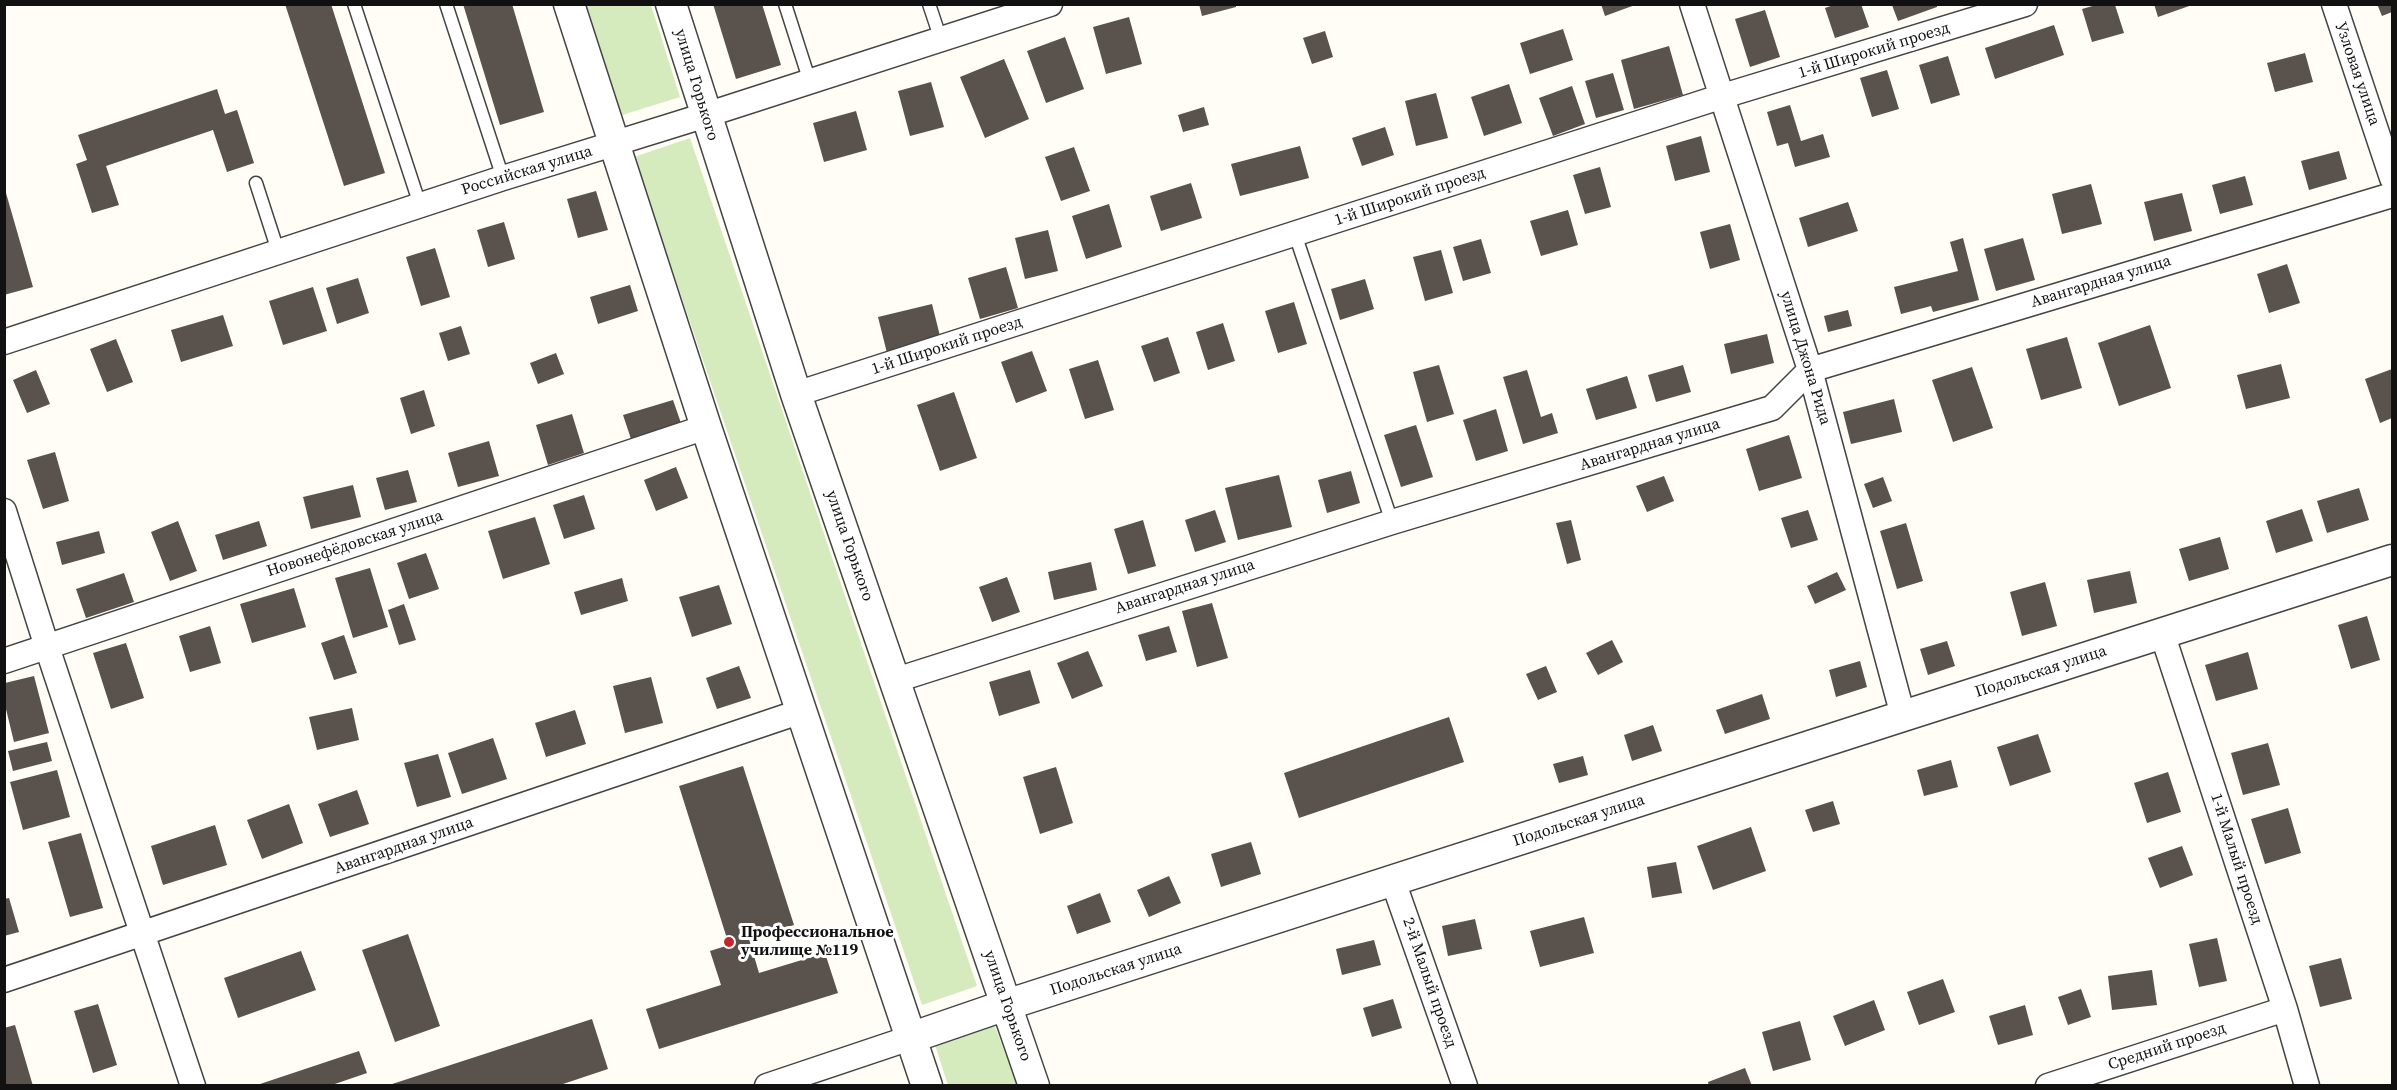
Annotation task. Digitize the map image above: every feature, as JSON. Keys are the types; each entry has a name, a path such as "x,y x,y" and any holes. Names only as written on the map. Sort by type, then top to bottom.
{"street":[{"path":"569,4 706,427 927,1086"},
{"name":"улица Горького","path":"671,4 796,394 1034,1086"},
{"name":"Российская улица","path":"4,342 503,178 706,116 1050,4"},
{"name":"улица Джона Рида","path":"1692,4 1810,370 1903,716"},
{"name":"1-й Широкий проезд","path":"796,394 1723,96 2025,4"},
{"name":"Узловая улица","path":"2334,4 2392,178"},
{"name":"Авангардная улица","path":"896,680 1392,522 1772,408 1810,370 2392,195"},
{"name":"Новонефёдовская улица","path":"4,661 706,427"},
{"path":"4,512 193,1086"},
{"name":"Подольская улица","path":"767,1086 799,1080 1006,1005 2392,560"},
{"name":"1-й Малый проезд","path":"2162,633 2285,1009 2307,1086"},
{"name":"Авангардная улица","path":"4,980 802,711"},
{"name":"2-й Малый проезд","path":"1393,881 1465,1086"},
{"name":"Средний проезд","path":"2048,1086 2285,1009"}],"lane":[{"path":"354,4 420,205"},
{"path":"446,4 503,178"},
{"path":"785,4 810,82"},
{"path":"929,4 941,40"},
{"path":"256,183 278,251"},
{"path":"1295,234 1392,522"}],"green space":[{"path":"583,5 651,5 680,97 619,116"},
{"path":"690,138 977,986 922,1005 634,157"},
{"path":"993,1021 1017,1085 948,1085 934,1042"}],"building":[{"path":"285,4 331,4 385,173 344,186"},
{"path":"463,4 512,4 544,112 500,125"},
{"path":"713,4 762,4 781,65 736,79"},
{"path":"1199,4 1236,4 1236,7 1202,16"},
{"path":"1601,4 1635,4 1635,5 1605,16"},
{"path":"1836,4 1861,4 1869,27 1835,38 1825,8"},
{"path":"2154,4 2192,4 2192,5 2158,17"},
{"path":"2377,4 2392,4 2392,12 2382,16"},
{"path":"1892,5 1937,5 1937,7 1898,21"},
{"path":"2096,5 2115,5 2124,33 2092,42 2082,9"},
{"path":"1765,10 1780,57 1750,67 1735,19"},
{"path":"1129,17 1142,64 1106,74 1093,27"},
{"path":"2054,25 2064,55 1995,79 1985,48"},
{"path":"1563,29 1573,60 1530,74 1520,43"},
{"path":"1325,31 1333,57 1312,64 1303,38"},
{"path":"1065,37 1084,89 1046,103 1027,51"},
{"path":"1669,46 1683,95 1634,109 1621,60"},
{"path":"2305,53 2313,82 2275,92 2267,63"},
{"path":"1948,56 1960,95 1931,104 1919,65"},
{"path":"1004,59 1029,119 985,138 960,77"},
{"path":"1887,70 1899,109 1872,117 1860,78"},
{"path":"1613,73 1624,110 1596,118 1585,81"},
{"path":"931,82 944,127 910,136 898,91"},
{"path":"1509,84 1522,123 1484,136 1471,97"},
{"path":"1572,86 1585,124 1553,136 1539,98"},
{"path":"217,89 225,114 237,110 254,163 227,172 213,130 106,166 119,205 92,213 76,164 87,160 78,135"},
{"path":"1436,93 1448,138 1416,146 1405,101"},
{"path":"1790,105 1801,141 1823,134 1830,157 1795,167 1788,143 1777,146 1767,112"},
{"path":"1204,107 1209,125 1183,132 1178,115"},
{"path":"856,111 867,150 824,162 813,123"},
{"path":"1385,127 1394,155 1362,166 1352,138"},
{"path":"1701,136 1710,172 1675,181 1666,146"},
{"path":"1300,146 1309,178 1240,196 1231,164"},
{"path":"1074,147 1090,191 1061,201 1045,157"},
{"path":"2339,151 2347,179 2309,190 2301,161"},
{"path":"1600,167 1611,207 1585,214 1573,175"},
{"path":"2245,176 2253,205 2220,214 2212,185"},
{"path":"1191,183 1202,218 1161,231 1150,196"},
{"path":"2091,184 2102,224 2062,234 2052,194"},
{"path":"4,186 33,287 4,295"},
{"path":"596,191 608,230 578,238 567,199"},
{"path":"2182,193 2192,231 2154,241 2144,202"},
{"path":"1848,202 1858,231 1808,247 1799,218"},
{"path":"1109,204 1122,247 1086,259 1072,216"},
{"path":"1568,210 1578,245 1541,256 1530,221"},
{"path":"504,222 515,259 488,267 477,230"},
{"path":"1730,224 1740,260 1710,269 1700,232"},
{"path":"1048,230 1058,271 1025,279 1015,238"},
{"path":"1963,238 1979,300 1933,312 1931,306 1901,314 1894,287 1958,271 1950,242"},
{"path":"2023,238 2035,280 1996,291 1984,249"},
{"path":"1481,239 1491,273 1463,281 1453,247"},
{"path":"435,248 450,297 421,306 406,257"},
{"path":"1441,250 1453,293 1425,301 1413,257"},
{"path":"2287,264 2300,303 2269,313 2257,274"},
{"path":"1006,267 1018,308 980,319 968,278"},
{"path":"358,278 369,313 337,324 326,288"},
{"path":"1365,279 1374,309 1340,320 1331,289"},
{"path":"630,285 638,311 598,324 590,297"},
{"path":"313,287 327,331 283,345 269,301"},
{"path":"1294,302 1307,344 1278,353 1265,311"},
{"path":"932,304 941,340 887,353 878,317"},
{"path":"1848,310 1852,326 1828,332 1824,316"},
{"path":"223,315 233,346 181,362 171,330"},
{"path":"1223,323 1235,361 1208,370 1196,332"},
{"path":"2150,325 2171,388 2119,406 2098,343"},
{"path":"461,326 470,354 448,361 439,333"},
{"path":"1767,334 1774,363 1731,374 1724,344"},
{"path":"1168,337 1180,373 1154,382 1141,346"},
{"path":"2067,337 2082,388 2041,400 2026,349"},
{"path":"116,339 133,382 107,392 90,349"},
{"path":"1032,351 1047,391 1016,403 1001,362"},
{"path":"556,353 564,374 538,384 530,363"},
{"path":"1098,360 1114,410 1085,419 1069,369"},
{"path":"2281,364 2290,398 2246,409 2237,375"},
{"path":"1439,365 1454,414 1427,422 1413,372"},
{"path":"1683,365 1691,392 1656,402 1648,375"},
{"path":"1972,367 1993,428 1953,442 1932,380"},
{"path":"2392,369 2392,418 2380,423 2365,379"},
{"path":"36,370 50,404 27,413 13,380"},
{"path":"1527,370 1541,417 1552,413 1558,433 1523,444 1503,377"},
{"path":"1627,376 1637,408 1596,420 1586,389"},
{"path":"424,390 435,426 411,434 400,398"},
{"path":"954,392 977,458 940,471 917,405"},
{"path":"1894,399 1902,432 1851,444 1843,412"},
{"path":"673,400 682,426 632,442 623,415"},
{"path":"1496,409 1508,451 1476,461 1463,420"},
{"path":"572,414 584,453 548,465 536,425"},
{"path":"1416,425 1433,477 1401,487 1384,435"},
{"path":"1789,435 1802,478 1759,491 1746,449"},
{"path":"489,441 499,476 458,487 448,453"},
{"path":"55,452 69,501 43,509 27,460"},
{"path":"676,467 688,498 656,511 644,480"},
{"path":"408,470 417,502 385,510 376,478"},
{"path":"1351,471 1360,503 1327,513 1318,480"},
{"path":"1279,475 1292,527 1238,540 1225,488"},
{"path":"1664,476 1674,501 1647,512 1636,486"},
{"path":"1883,477 1892,501 1873,508 1864,484"},
{"path":"353,485 361,517 311,529 303,497"},
{"path":"2359,488 2369,520 2327,533 2317,501"},
{"path":"584,495 595,529 564,539 553,505"},
{"path":"2302,509 2313,541 2276,553 2266,521"},
{"path":"1215,510 1226,542 1195,552 1185,520"},
{"path":"1808,510 1818,540 1791,548 1781,518"},
{"path":"535,517 550,564 503,579 488,531"},
{"path":"1143,520 1156,566 1128,574 1114,529"},
{"path":"1571,520 1581,560 1567,564 1556,523"},
{"path":"178,521 197,571 170,581 151,532"},
{"path":"259,521 267,546 223,560 215,535"},
{"path":"1906,523 1923,581 1897,589 1880,531"},
{"path":"99,531 105,553 62,565 56,542"},
{"path":"2220,537 2229,569 2189,581 2179,549"},
{"path":"426,553 439,589 409,599 397,563"},
{"path":"1091,562 1097,590 1054,600 1048,572"},
{"path":"370,568 388,627 353,638 335,578"},
{"path":"2130,571 2137,603 2094,613 2087,580"},
{"path":"1837,572 1846,590 1815,604 1807,586"},
{"path":"124,573 134,602 86,618 76,589"},
{"path":"1007,577 1020,612 992,622 979,587"},
{"path":"622,578 628,601 581,615 574,592"},
{"path":"2045,582 2057,626 2022,636 2010,592"},
{"path":"719,585 732,624 692,637 679,597"},
{"path":"294,588 306,627 252,643 240,604"},
{"path":"1212,603 1228,658 1197,667 1182,611"},
{"path":"404,604 416,640 399,645 388,610"},
{"path":"2367,616 2380,660 2351,669 2338,625"},
{"path":"210,626 221,663 190,672 179,636"},
{"path":"1169,626 1177,652 1146,661 1138,635"},
{"path":"344,635 357,673 334,680 321,643"},
{"path":"1612,640 1623,662 1598,675 1586,653"},
{"path":"1947,641 1955,666 1928,675 1920,649"},
{"path":"126,643 144,698 111,709 93,653"},
{"path":"1088,651 1103,686 1072,699 1057,663"},
{"path":"2248,652 2258,689 2216,701 2205,665"},
{"path":"1860,661 1867,687 1836,697 1829,670"},
{"path":"739,666 751,698 717,709 706,678"},
{"path":"1546,666 1557,692 1538,700 1526,674"},
{"path":"1030,670 1040,703 999,716 989,682"},
{"path":"34,676 49,733 14,742 5,705 5,683"},
{"path":"651,677 663,723 625,733 613,686"},
{"path":"1762,694 1770,719 1725,734 1716,710"},
{"path":"352,708 359,740 317,750 309,717"},
{"path":"575,710 586,744 546,757 535,723"},
{"path":"1449,717 1464,762 1299,818 1284,773"},
{"path":"1653,725 1662,751 1632,761 1624,735"},
{"path":"2038,734 2051,772 2010,786 1997,747"},
{"path":"493,738 507,779 462,794 448,753"},
{"path":"47,742 52,761 13,771 8,751"},
{"path":"2268,743 2280,785 2243,795 2231,753"},
{"path":"438,754 451,797 417,807 404,763"},
{"path":"1583,756 1588,775 1559,783 1553,764"},
{"path":"1951,760 1958,787 1924,796 1917,770"},
{"path":"743,766 794,925 749,939 759,973 825,953 838,993 659,1049 646,1009 721,985 710,951 729,945 679,786"},
{"path":"1056,767 1073,823 1040,834 1023,777"},
{"path":"57,770 70,817 23,830 10,782"},
{"path":"2168,772 2181,812 2147,823 2134,783"},
{"path":"357,790 369,824 330,837 318,804"},
{"path":"1833,801 1840,824 1813,832 1805,810"},
{"path":"289,804 303,843 262,859 247,820"},
{"path":"2288,808 2301,853 2265,864 2251,819"},
{"path":"215,825 227,865 163,885 151,846"},
{"path":"1751,827 1766,871 1713,890 1697,846"},
{"path":"81,833 103,908 70,917 48,842"},
{"path":"1251,842 1261,874 1221,887 1211,854"},
{"path":"2182,846 2193,875 2160,888 2148,858"},
{"path":"1676,862 1682,893 1652,898 1647,867"},
{"path":"1169,876 1181,903 1149,917 1137,890"},
{"path":"1100,893 1111,922 1077,934 1067,906"},
{"path":"9,898 19,932 4,936 4,899"},
{"path":"1584,917 1594,953 1540,967 1530,931"},
{"path":"1475,919 1482,949 1448,956 1442,926"},
{"path":"408,934 440,1026 395,1042 362,950"},
{"path":"2217,938 2227,981 2199,987 2189,944"},
{"path":"1374,940 1381,965 1342,975 1336,949"},
{"path":"301,951 316,990 238,1018 224,978"},
{"path":"2341,958 2352,999 2320,1007 2309,966"},
{"path":"2152,970 2157,1005 2112,1010 2108,976"},
{"path":"1943,979 1955,1012 1919,1025 1907,992"},
{"path":"2081,989 2091,1017 2068,1025 2058,997"},
{"path":"1393,999 1402,1028 1372,1037 1363,1008"},
{"path":"1874,1000 1885,1030 1845,1046 1833,1016"},
{"path":"98,1004 117,1065 93,1073 74,1011"},
{"path":"2025,1005 2033,1035 1998,1045 1989,1016"},
{"path":"592,1019 608,1069 557,1086 386,1086"},
{"path":"1800,1021 1811,1060 1773,1071 1762,1032"},
{"path":"15,1025 33,1086 4,1086 4,1028"},
{"path":"359,1051 367,1073 329,1086 254,1086"},
{"path":"1745,1068 1752,1086 1709,1086 1708,1082"}],"place":[{"name":"Профессиональное училище №119","path":"729,942"}]}
